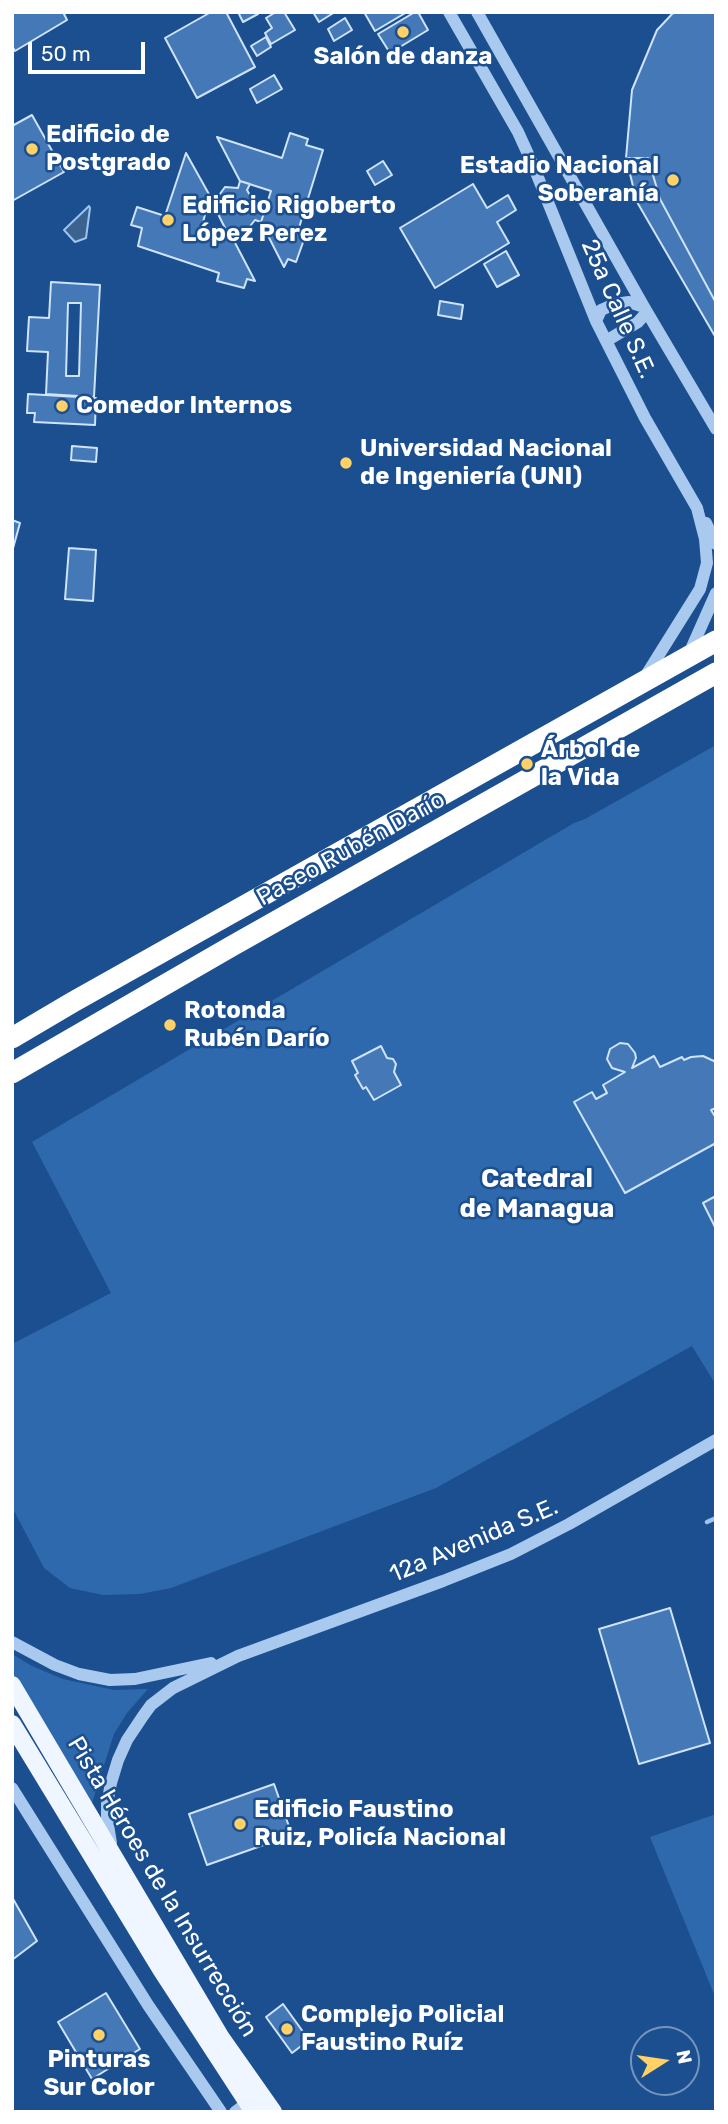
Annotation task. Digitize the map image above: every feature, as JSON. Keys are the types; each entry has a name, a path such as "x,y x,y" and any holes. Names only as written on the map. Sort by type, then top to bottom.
{"highway":[{"name":"Paseo Rubén Darío","path":"12,1038 716,641"},
{"name":"Paseo Rubén Darío","path":"12,1073 716,673"}],"main road":[{"name":"Pista Héroes de la Insurrección","path":"12,1685 209,2017 273,2112"},
{"name":"Pista Héroes de la Insurrección","path":"12,1724 250,2109"},
{"path":"209,2017 217,2043 247,2090 250,2109"}],"street":[{"name":"25a Calle S.E.","path":"449,12 533,165 606,341 645,418 716,544"},
{"name":"25a Calle S.E.","path":"477,12 716,429"},
{"path":"596,321 601,310 615,304 629,302 645,309 638,321 606,341"},
{"name":"25a Calle S.E.","path":"640,685 700,589 707,563 705,538 696,508"},
{"path":"687,657 716,593"},
{"name":"12a Avenida S.E.","path":"115,1857 109,1835 107,1804 118,1760 127,1740 151,1705 173,1688 238,1656 511,1554 716,1440"},
{"name":"12a Avenida S.E.","path":"12,1642 55,1665 94,1678 110,1680 135,1679 238,1656"},
{"path":"12,1788 148,2005 221,2112"}],"shaded area":[{"path":"89,206 86,238 75,242 64,230"},
{"path":"716,745 716,1385 692,1346 436,1488 171,1588 140,1594 103,1595 70,1588 44,1568 12,1507 12,1344 111,1293 32,1142 574,823"},
{"path":"12,1654 63,1679 114,1690 148,1689 127,1713 114,1734 91,1806 88,1806 12,1674"},
{"path":"716,1814 716,1999 650,1837"}],"building":[{"path":"12,12 63,12 67,20 15,51 12,46"},
{"path":"211,12 226,12 255,67 197,98 165,38"},
{"path":"276,12 284,12 295,30 271,44 265,33 272,28 266,18"},
{"path":"313,12 335,12 319,22"},
{"path":"364,12 407,12 375,31"},
{"name":"Salón de danza","path":"418,12 428,30 390,53 378,34"},
{"name":"Estadio Nacional Soberanía","path":"674,12 716,12 716,303 660,199 648,158 626,158 632,90 657,30"},
{"path":"239,14 258,14 243,22"},
{"path":"345,18 352,30 334,41 328,29"},
{"path":"266,37 271,47 257,56 251,46"},
{"path":"274,75 282,89 257,103 250,89"},
{"name":"Edificio de Postgrado","path":"32,115 64,172 12,201 12,126"},
{"path":"290,133 308,139 306,145 323,150 298,231 306,234 296,262 288,259 284,267 261,222 271,191 240,181 217,137 282,158"},
{"name":"Edificio Rigoberto López Perez","path":"186,153 210,196 202,226 232,237 255,281 247,279 244,288 217,281 219,273 138,246 142,228 131,225 137,207 165,216"},
{"path":"626,158 648,158 660,199 716,303 716,338 637,202"},
{"path":"383,161 392,175 375,185 367,171"},
{"path":"240,181 250,184 247,190 259,211 264,213 261,222 255,220 247,230 235,231 232,237 223,234 225,228 214,206 208,204 210,196 217,198 225,187 238,188"},
{"path":"473,184 487,208 508,195 516,210 497,222 509,243 435,288 400,228"},
{"path":"506,251 519,275 497,287 484,264"},
{"path":"51,282 100,285 94,397 46,394 48,352 27,351 29,317 49,318","holes":["68,303 81,303 79,376 66,376"]},
{"path":"440,301 463,305 461,319 438,315"},
{"name":"Comedor Internos","path":"28,394 96,398 95,425 34,422 35,413 27,413"},
{"path":"72,446 97,448 96,462 71,460"},
{"path":"12,520 20,523 12,552"},
{"path":"69,548 96,550 93,601 65,599"},
{"path":"620,1043 628,1044 635,1053 632,1068 654,1056 660,1067 682,1057 684,1060 703,1056 716,1062 716,1108 711,1110 716,1118 716,1143 625,1193 574,1102 592,1092 596,1099 607,1093 603,1085 625,1072 612,1068 607,1059 610,1049"},
{"path":"381,1046 387,1058 393,1059 396,1064 394,1072 401,1085 374,1100 366,1087 363,1089 355,1075 358,1073 352,1061"},
{"path":"714,1197 716,1202 716,1229 703,1203"},
{"path":"670,1608 710,1743 639,1764 599,1629"},
{"name":"Edificio Faustino Ruiz, Policía Nacional","path":"274,1784 292,1835 207,1865 189,1814"},
{"path":"12,1897 37,1941 12,1960"},
{"name":"Pinturas Sur Color","path":"106,1993 140,2049 92,2079 58,2022"},
{"name":"Complejo Policial Faustino Ruíz","path":"283,2004 309,2040 292,2053 266,2017"}],"waterway":[{"path":"707,1522 716,1518"}],"place":[{"name":"Salón de danza","path":"403,32"},
{"name":"Edificio de Postgrado","path":"32,149"},
{"name":"Estadio Nacional Soberanía","path":"673,180"},
{"name":"Edificio Rigoberto López Perez","path":"168,220"},
{"name":"Comedor Internos","path":"62,406"},
{"name":"Universidad Nacional de Ingeniería (UNI)","path":"346,463"},
{"name":"Árbol de la Vida","path":"527,764"},
{"name":"Rotonda Rubén Darío","path":"170,1025"},
{"name":"Edificio Faustino Ruiz, Policía Nacional","path":"240,1824"},
{"name":"Complejo Policial Faustino Ruíz","path":"287,2029"},
{"name":"Pinturas Sur Color","path":"99,2035"}],"district":[{"name":"Catedral de Managua","path":"537,1194"}]}
